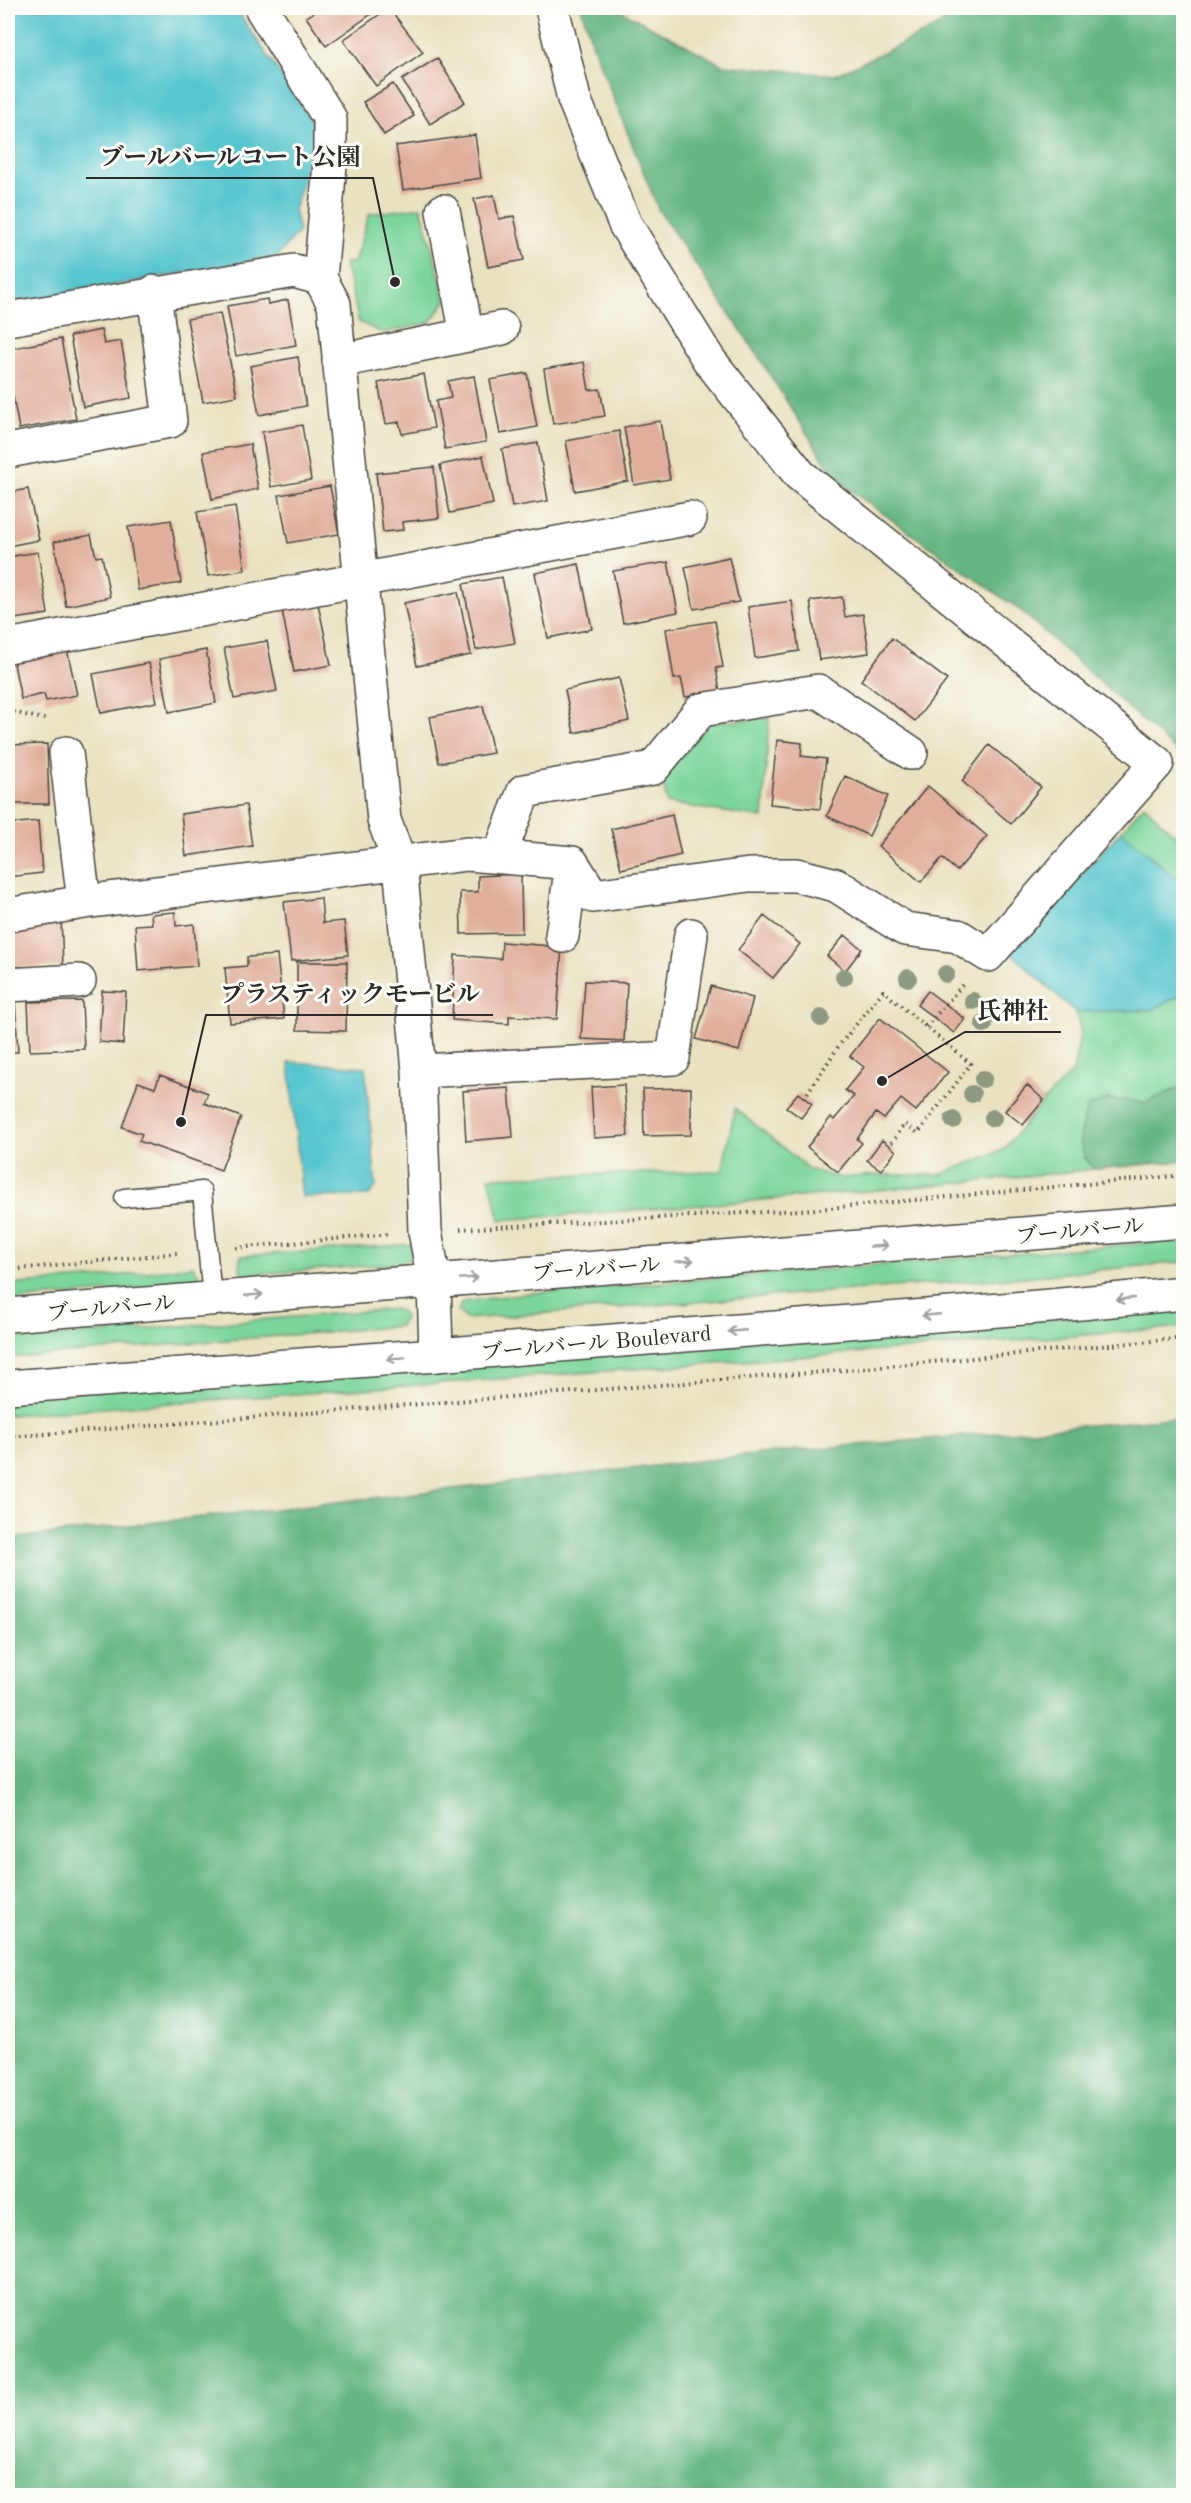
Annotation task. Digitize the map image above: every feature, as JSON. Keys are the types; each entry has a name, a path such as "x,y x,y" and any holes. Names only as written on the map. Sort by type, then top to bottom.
{"street":[{"path":"552,8 574,99 625,224 709,360 800,475 1158,763 988,955 958,936 905,929 836,885 796,875 749,875 593,896 572,863"},
{"path":"262,9 330,118 330,164 320,278 333,304 384,820 400,864 419,1071 425,1231 434,1280 436,1355"},
{"path":"443,211 467,335"},
{"path":"8,319 154,292 294,271 320,278"},
{"path":"8,451 170,421 154,292"},
{"path":"339,361 502,328"},
{"path":"8,646 690,518"},
{"path":"499,856 524,791 653,768 701,710 818,691 911,753"},
{"path":"66,753 84,902"},
{"path":"8,915 84,902 467,854 572,863"},
{"path":"562,936 572,863"},
{"path":"419,1071 673,1058 691,935"},
{"path":"8,985 79,981"},
{"name":"ブールバール","path":"8,1315 1184,1221"},
{"name":"ブールバール Boulevard","path":"8,1387 1050,1306 1184,1293"}],"lane":[{"path":"124,1198 202,1191 212,1298"}],"path":[{"path":"8,711 49,720"},
{"path":"926,1027 988,955"},
{"path":"804,1098 838,1047 883,991 971,1064 918,1133 905,1124 890,1146"},
{"path":"8,1270 425,1231 818,1209 1184,1175"},
{"path":"8,1437 847,1370 1184,1338"}],"green space":[{"path":"581,8 616,8 723,65 835,75 933,29 965,8 1183,8 1183,757 1021,611 837,481 753,348 659,211 596,55"},
{"path":"421,207 446,301 429,323 383,333 359,322 345,263 354,263 369,214"},
{"path":"769,718 763,818 667,803 662,778 709,723"},
{"path":"1144,805 1183,843 1183,884 1121,831"},
{"path":"1183,994 1183,1086 1147,1102 1108,1099 1083,1157 1095,1169 798,1197 500,1220 489,1177 722,1171 735,1108 810,1170 842,1178 875,1175 939,1175 1003,1150 1041,1104 1073,1071 1081,1031 1075,1012 1151,1010"},
{"path":"1183,1086 1183,1161 1095,1169 1088,1161 1080,1140 1087,1107 1108,1099 1147,1102"},
{"path":"1183,1240 1183,1262 1013,1278 466,1319 458,1311 462,1302 521,1294"},
{"path":"416,1244 412,1257 391,1264 246,1275 239,1267 241,1256"},
{"path":"193,1266 199,1275 199,1283 8,1301 8,1285 99,1278"},
{"path":"1183,1307 1183,1327 8,1415 8,1397"},
{"path":"394,1309 402,1312 404,1318 400,1326 8,1358 8,1340"},
{"path":"1183,1417 1183,2495 8,2495 8,1539 788,1451"}],"water":[{"path":"8,8 224,8 238,12 314,124 313,141 294,210 299,231 278,256 8,304"},
{"path":"1121,831 1183,884 1183,994 1151,1010 1075,1012 1010,952"},
{"path":"289,1062 365,1067 376,1187 368,1196 302,1197"}],"building":[{"path":"309,8 376,8 377,10 326,46 306,17 313,13"},
{"path":"389,8 423,52 376,86 343,40"},
{"path":"437,58 465,102 430,124 402,80"},
{"path":"393,84 414,116 384,135 363,102"},
{"path":"475,135 481,178 403,190 396,146"},
{"path":"494,195 499,219 514,216 524,260 488,267 474,199"},
{"path":"267,299 268,304 288,300 296,345 236,356 227,306"},
{"path":"220,313 237,396 203,402 187,319"},
{"path":"101,330 104,344 121,341 131,398 83,407 70,336"},
{"path":"61,339 76,419 19,429 8,369 8,349"},
{"path":"298,357 306,406 259,415 250,366"},
{"path":"584,362 589,390 600,389 605,416 553,424 544,369"},
{"path":"527,373 537,427 500,434 490,380"},
{"path":"424,374 434,428 402,434 399,422 386,424 378,383"},
{"path":"474,376 486,442 445,449 436,401 451,398 448,381"},
{"path":"660,421 670,479 634,485 624,427"},
{"path":"302,425 311,480 271,487 262,432"},
{"path":"619,431 628,481 575,491 566,441"},
{"path":"538,443 548,501 512,507 502,449"},
{"path":"250,444 258,489 212,499 203,452"},
{"path":"483,456 493,504 450,513 440,465"},
{"path":"434,467 439,518 402,522 403,530 383,532 376,473"},
{"path":"330,486 339,534 288,543 279,495"},
{"path":"28,489 39,540 8,546 8,493"},
{"path":"235,506 245,570 208,576 197,512"},
{"path":"171,520 181,583 138,590 128,527"},
{"path":"91,535 96,557 102,556 110,597 66,606 54,542"},
{"path":"38,552 48,614 8,620 8,557"},
{"path":"729,557 739,602 694,609 685,567"},
{"path":"668,562 678,612 623,623 613,571"},
{"path":"579,564 592,629 548,638 535,573"},
{"path":"502,577 515,643 476,650 463,584"},
{"path":"458,592 471,655 417,666 404,603"},
{"path":"842,597 845,617 863,614 869,653 819,660 810,601"},
{"path":"792,601 799,651 755,658 748,607"},
{"path":"318,604 331,665 294,672 282,610"},
{"path":"715,621 723,667 716,668 720,692 685,697 681,678 674,679 666,629"},
{"path":"892,638 947,680 915,721 861,680"},
{"path":"267,641 277,691 234,699 224,648"},
{"path":"67,649 77,695 46,701 44,694 21,699 13,659"},
{"path":"206,650 216,703 169,712 159,659"},
{"path":"149,663 157,702 101,713 93,674"},
{"path":"619,678 629,721 574,733 565,690"},
{"path":"483,706 493,753 439,763 430,717"},
{"path":"777,740 802,743 801,756 826,759 820,809 770,804"},
{"path":"47,744 49,804 8,804 8,745"},
{"path":"989,745 1041,787 1011,824 962,781"},
{"path":"845,776 888,796 869,836 827,816"},
{"path":"928,786 987,836 957,871 942,858 921,882 878,846"},
{"path":"246,805 252,846 186,856 181,814"},
{"path":"672,815 681,855 621,869 611,829"},
{"path":"38,821 42,873 8,877 8,824"},
{"path":"521,874 522,933 461,934 460,892 478,892 478,876"},
{"path":"321,898 323,923 344,921 348,955 291,961 284,902"},
{"path":"175,912 176,926 194,924 197,966 138,971 135,925 152,924 151,914"},
{"path":"61,916 63,967 8,967 8,924"},
{"path":"764,916 800,944 773,978 738,950"},
{"path":"845,935 862,949 845,971 827,956"},
{"path":"502,942 562,947 557,1019 509,1016 509,1024 452,1020 455,955 501,959"},
{"path":"277,955 284,1019 230,1023 225,968 247,966 247,957"},
{"path":"297,962 347,962 346,1031 297,1030"},
{"path":"585,981 627,983 624,1041 581,1039"},
{"path":"711,986 753,998 739,1051 696,1039"},
{"path":"102,991 126,992 123,1044 99,1042"},
{"path":"928,991 965,1019 954,1033 917,1005"},
{"path":"8,1001 15,1001 18,1052 8,1052"},
{"path":"82,1001 84,1049 30,1051 28,1002"},
{"path":"880,1018 948,1072 916,1111 901,1099 884,1119 876,1113 857,1139 862,1143 838,1172 807,1147 831,1117 834,1120 854,1096 845,1090 864,1067 850,1056"},
{"path":"160,1075 208,1093 204,1103 241,1117 221,1170 139,1141 142,1134 122,1127 138,1082 155,1088"},
{"path":"624,1085 628,1136 594,1138 591,1087"},
{"path":"1027,1085 1044,1100 1023,1125 1005,1111"},
{"path":"509,1088 513,1137 466,1141 463,1091"},
{"path":"691,1088 691,1135 644,1136 643,1089"},
{"path":"798,1093 812,1104 801,1118 786,1107"},
{"path":"882,1140 896,1151 881,1170 867,1160"}],"place":[{"name":"ブールバールコート公園","path":"395,282"},
{"name":"氏神社","path":"882,1081"},
{"name":"プラスティックモービル","path":"181,1122"}]}
